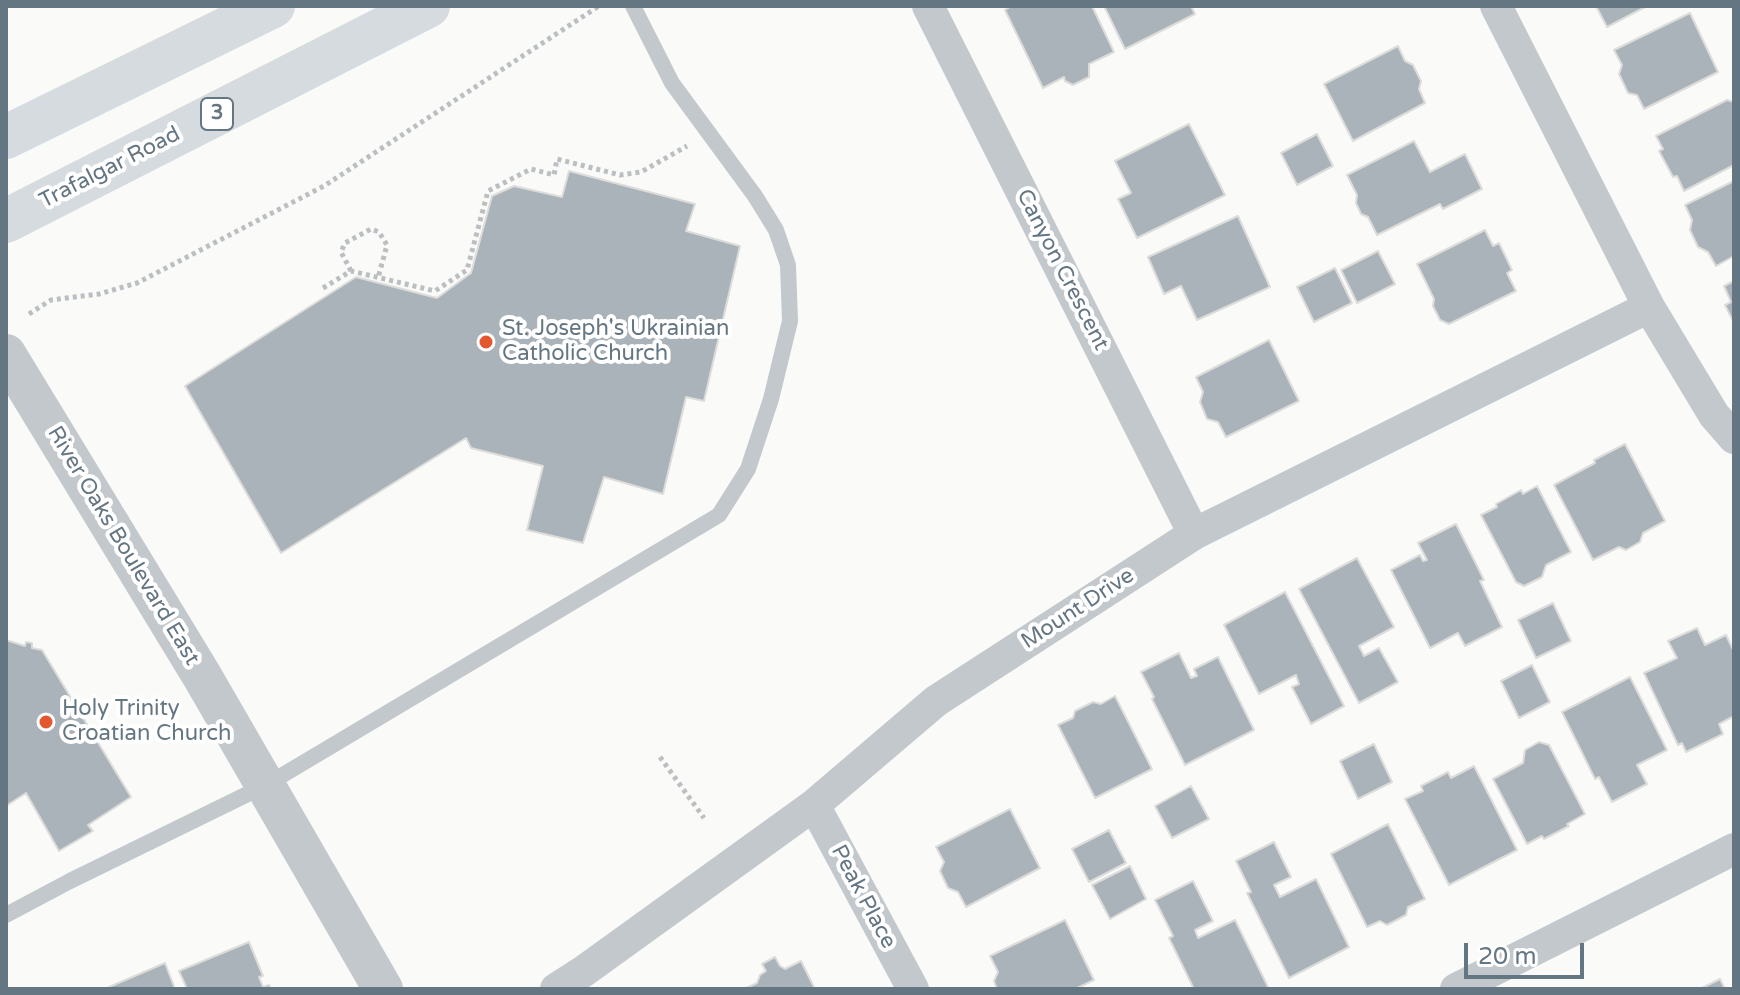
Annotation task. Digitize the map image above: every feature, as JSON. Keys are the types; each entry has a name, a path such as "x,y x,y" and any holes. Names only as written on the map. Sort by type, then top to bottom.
{"main road":[{"path":"6,137 273,6"},
{"name":"Trafalgar Road","path":"6,221 428,6"}],"street":[{"name":"Canyon Crescent","path":"928,6 1194,534"},
{"path":"1496,6 1649,307 1714,415 1734,438"},
{"name":"Mount Drive","path":"556,989 814,805 936,701 1194,534 1649,307"},
{"name":"River Oaks Boulevard East","path":"6,354 266,785 383,989"},
{"name":"Peak Place","path":"814,805 913,989"},
{"path":"1456,989 1734,849"}],"lane":[{"path":"6,915 266,785 719,515 748,469 771,399 790,321 788,265 776,230 755,196 672,83 633,6"}],"path":[{"path":"29,314 51,300 99,294 137,283 324,186 599,6"},
{"path":"323,288 351,271 435,291 467,270 488,191 531,169 554,175 557,159 620,175 641,172 709,134"},
{"path":"351,271 341,252 345,243 371,229 379,232 387,245 378,278"},
{"path":"660,757 704,818"}],"building":[{"path":"1012,6 1092,6 1114,52 1089,64 1089,77 1073,85 1064,77 1043,88 1005,10"},
{"path":"1104,6 1191,6 1195,14 1125,49"},
{"path":"1596,6 1647,6 1607,27"},
{"path":"1690,13 1718,72 1644,109 1637,95 1628,93 1619,74 1622,65 1614,50"},
{"path":"1398,46 1421,81 1419,89 1425,103 1353,141 1324,84"},
{"path":"1727,100 1734,102 1734,165 1684,191 1659,151 1663,149 1656,136"},
{"path":"1189,124 1225,195 1137,238 1118,199 1131,193 1115,161"},
{"path":"1317,134 1333,166 1297,185 1281,153"},
{"path":"1414,141 1430,172 1465,154 1482,189 1443,209 1440,204 1377,235 1368,217 1361,214 1356,203 1357,195 1347,175"},
{"name":"St. Joseph's Ukrainian Catholic Church","path":"569,171 695,204 686,231 740,246 704,401 686,397 663,494 604,477 583,543 527,530 543,466 471,448 466,438 281,553 185,386 356,277 437,298 471,273 492,196 514,186 562,197"},
{"path":"1734,181 1734,256 1716,266 1708,252 1698,247 1690,230 1692,220 1685,205"},
{"path":"1238,216 1270,287 1197,320 1181,286 1164,294 1148,257"},
{"path":"1485,230 1493,246 1499,243 1512,270 1507,273 1516,291 1449,324 1440,320 1433,306 1434,299 1417,264"},
{"path":"1378,251 1395,284 1357,303 1341,270"},
{"path":"1335,268 1352,303 1314,322 1297,287"},
{"path":"1734,281 1734,323 1725,305 1731,302 1724,286"},
{"path":"1269,340 1299,401 1226,437 1218,422 1207,419 1200,402 1203,392 1196,377"},
{"path":"1625,444 1665,521 1643,533 1640,542 1626,550 1619,547 1593,560 1554,485"},
{"path":"1537,486 1571,552 1546,565 1542,577 1524,586 1516,582 1481,515 1521,490 1523,494"},
{"path":"1456,524 1484,580 1480,581 1502,627 1465,646 1458,633 1430,648 1391,570 1420,555 1423,561 1427,560 1418,543"},
{"path":"1357,558 1394,627 1359,646 1364,656 1379,648 1398,682 1359,703 1299,589"},
{"path":"1285,592 1344,706 1311,724 1292,687 1299,684 1296,675 1259,694 1224,625"},
{"path":"1553,603 1571,641 1536,658 1518,620"},
{"path":"1697,628 1705,645 1726,635 1734,652 1734,716 1719,724 1723,734 1686,752 1682,743 1678,745 1644,673 1677,658 1668,641"},
{"name":"Holy Trinity Croatian Church","path":"6,640 25,646 26,642 32,643 32,648 42,650 131,797 88,825 93,831 59,851 26,793 6,806"},
{"path":"1179,653 1191,678 1197,676 1194,669 1218,657 1254,730 1185,765 1141,672"},
{"path":"1532,665 1550,702 1519,718 1501,681"},
{"path":"1630,677 1667,750 1637,765 1647,784 1612,802 1599,777 1595,779 1562,712"},
{"path":"1115,696 1152,769 1095,798 1058,725 1073,718 1075,711 1093,702 1101,704"},
{"path":"1539,742 1549,745 1585,814 1544,839 1542,836 1527,844 1493,779 1523,763 1525,750"},
{"path":"1374,744 1392,782 1358,799 1340,761"},
{"path":"1474,766 1517,850 1449,885 1405,799 1423,791 1421,786 1448,772 1451,778"},
{"path":"1191,786 1209,819 1172,838 1155,806"},
{"path":"1010,809 1040,868 966,907 958,892 948,888 940,871 944,862 936,847"},
{"path":"1388,824 1425,899 1408,907 1406,915 1387,925 1380,921 1367,927 1331,854"},
{"path":"1109,830 1126,863 1089,882 1072,849"},
{"path":"1274,842 1291,877 1274,885 1280,897 1316,879 1349,947 1289,978 1247,893 1251,892 1236,861"},
{"path":"1130,866 1146,899 1110,919 1092,885"},
{"path":"1193,881 1213,921 1195,930 1198,938 1235,920 1269,989 1194,989 1169,938 1173,936 1155,900"},
{"path":"1065,920 1094,980 1075,989 997,989 994,981 998,972 990,956"},
{"path":"249,942 263,976 259,977 263,987 269,985 271,989 187,989 179,971"},
{"path":"775,957 785,969 801,961 815,989 744,989 757,983 766,971 762,964"},
{"path":"165,963 175,989 109,987"},
{"path":"1720,979 1725,989 1700,989"}],"place":[{"name":"St. Joseph's Ukrainian Catholic Church","path":"486,342"},
{"name":"Holy Trinity Croatian Church","path":"46,722"}]}
